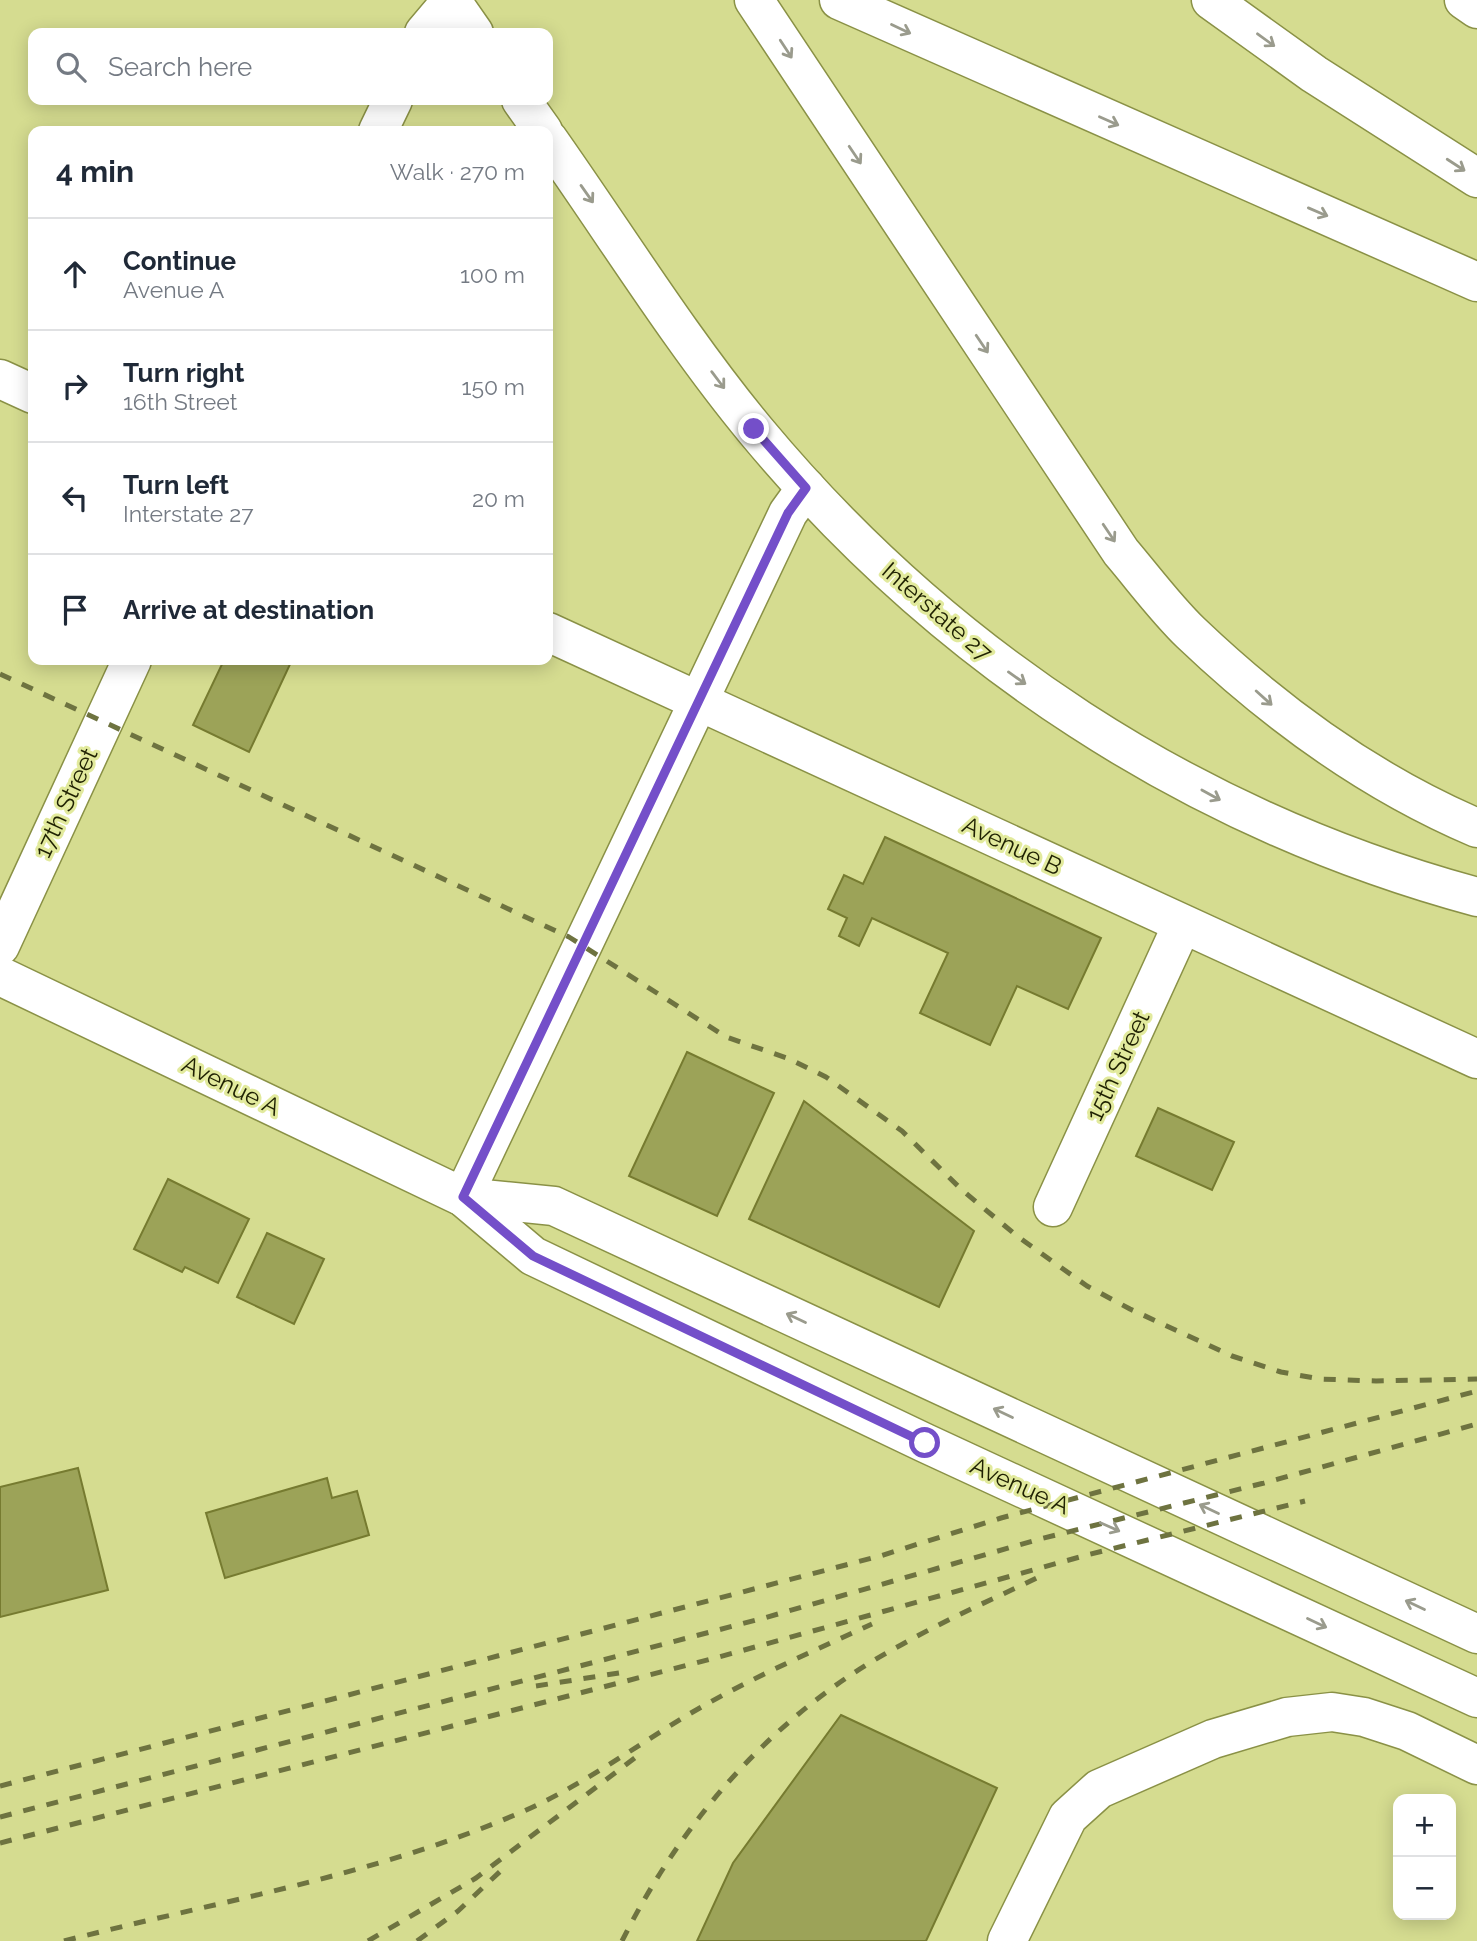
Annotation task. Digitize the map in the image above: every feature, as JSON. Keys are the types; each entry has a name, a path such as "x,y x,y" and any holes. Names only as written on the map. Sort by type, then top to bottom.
{"main road":[{"path":"428,28 451,0 471,28"},
{"path":"754,0 1121,552 1189,632 1289,720 1384,783 1428,807 1477,828"},
{"path":"839,0 1477,282"},
{"path":"1210,0 1314,74 1477,178"},
{"path":"1464,0 1477,9"},
{"path":"380,126 391,105"},
{"path":"525,105 539,126"},
{"name":"Interstate 27","path":"553,145 754,429 806,488 901,584 990,659 1063,711 1224,803 1378,866 1477,897"},
{"path":"0,379 28,392"},
{"path":"463,1197 788,513 806,488"},
{"name":"Avenue B","path":"553,634 1477,1059"},
{"name":"17th Street","path":"0,946 130,665"},
{"name":"15th Street","path":"1053,1207 1182,925"},
{"name":"Avenue A","path":"0,976 463,1197 533,1256 925,1443 1477,1698"},
{"name":"Avenue A","path":"463,1197 554,1206 1477,1634"},
{"path":"1007,1941 1069,1817 1099,1788 1213,1739 1287,1717 1332,1712 1364,1717 1407,1731 1477,1765"}],"building":[{"path":"222,665 290,665 249,752 193,725"},
{"path":"885,837 1101,938 1068,1009 1017,986 990,1045 920,1013 948,953 872,918 859,946 839,936 847,918 828,909 844,875 863,884"},
{"path":"687,1052 774,1093 717,1216 629,1176"},
{"path":"804,1101 974,1231 939,1307 749,1219"},
{"path":"1158,1108 1234,1142 1212,1190 1136,1156"},
{"path":"168,1179 249,1219 218,1283 185,1267 182,1272 134,1249"},
{"path":"267,1233 324,1259 294,1324 237,1297"},
{"path":"78,1468 108,1590 0,1617 0,1487"},
{"path":"327,1478 332,1498 357,1491 369,1535 225,1578 206,1513"},
{"path":"841,1715 997,1788 926,1941 697,1941 733,1863"}],"railway":[{"path":"0,674 569,937 726,1037 787,1058 826,1077 902,1131 962,1190 1017,1236 1087,1286 1130,1309 1232,1356 1281,1372 1320,1379 1477,1379"},
{"path":"0,1786 880,1556 1001,1518 1477,1391"},
{"path":"0,1817 764,1618 1040,1539 1264,1483 1477,1424"},
{"path":"0,1843 719,1657 1087,1555 1305,1501"},
{"path":"622,1941 674,1852 705,1810 738,1771 775,1735 814,1702 901,1645 1039,1577"},
{"path":"64,1941 350,1871 462,1836 540,1804 713,1701 780,1666 872,1624"},
{"path":"536,1686 625,1672"},
{"path":"368,1941 476,1878 636,1757"},
{"path":"417,1941 458,1911 508,1864"}],"route":[{"path":"754,429 806,488 788,513 463,1197 533,1256 925,1443"}]}
